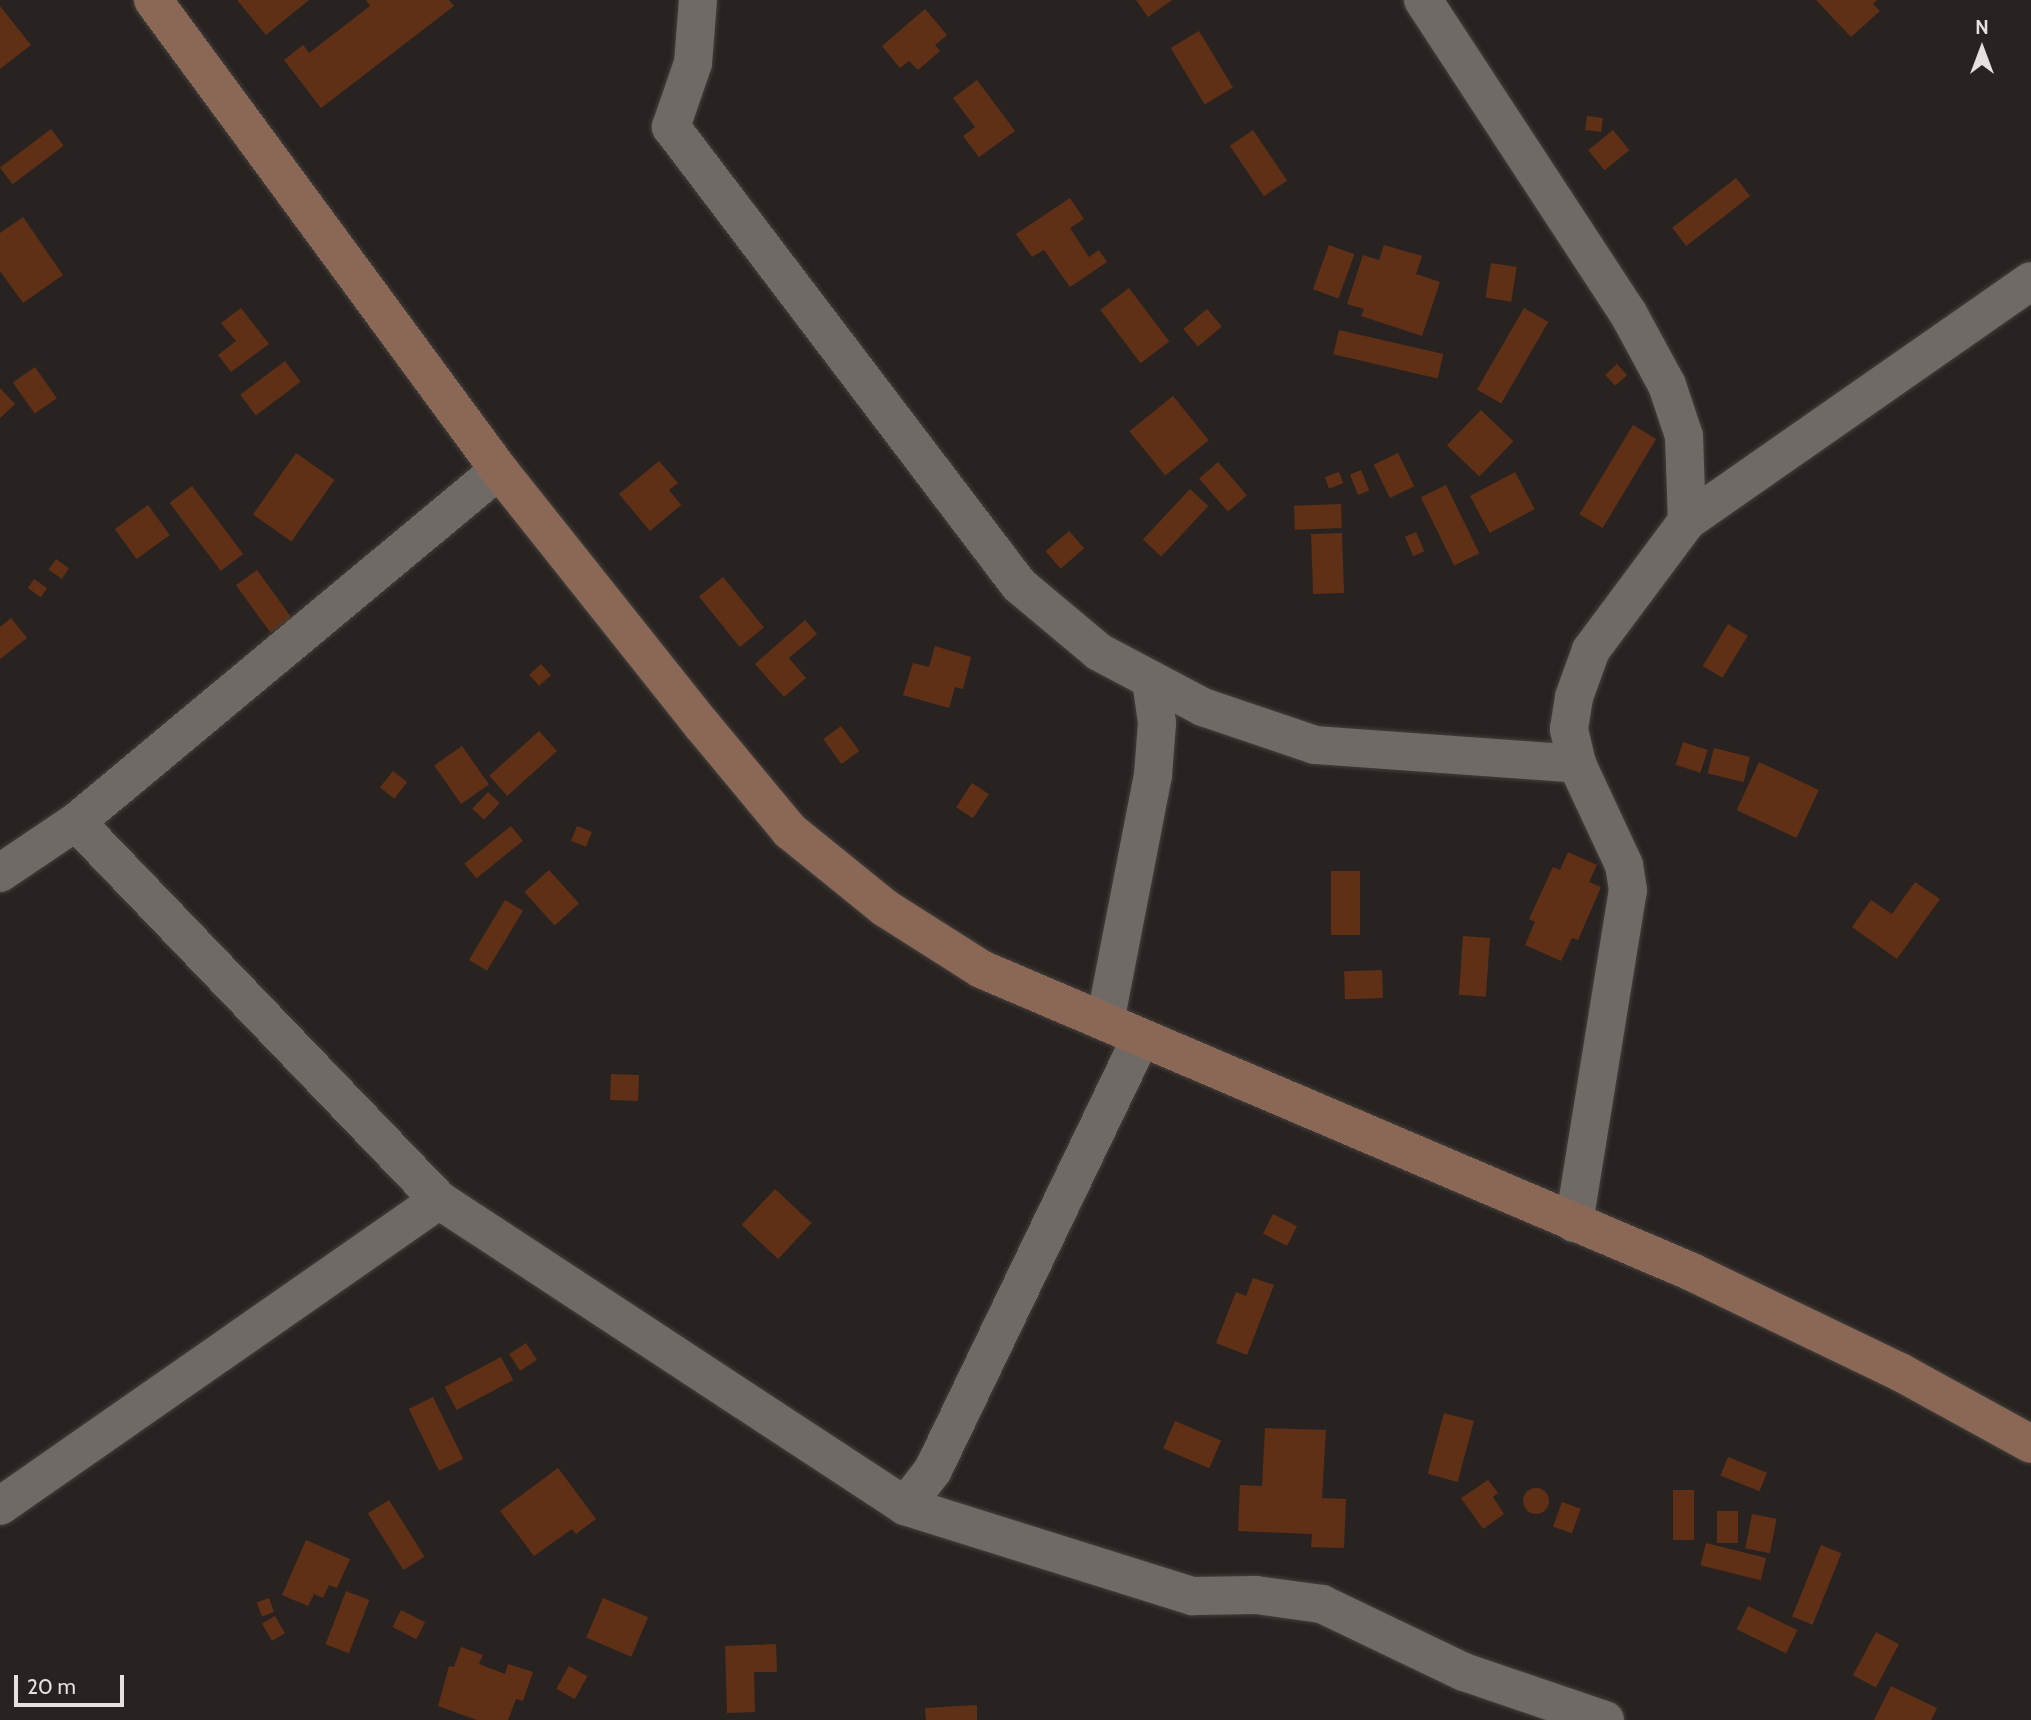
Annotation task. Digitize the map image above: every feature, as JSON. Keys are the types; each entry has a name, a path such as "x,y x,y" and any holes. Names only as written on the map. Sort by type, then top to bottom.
{"street":[{"path":"153,0 499,470 790,831 885,908 981,969 1692,1272 1863,1355 2031,1444"},
{"path":"698,0 693,63 671,127 1019,585 1099,652 1203,707 1315,745 1577,764"},
{"path":"1423,0 1628,313 1667,385 1684,436 1687,521"},
{"path":"1574,1223 1628,890 1624,864 1577,764 1569,729 1574,697 1591,650 1687,521 2031,281"},
{"path":"0,873 76,822 499,470"},
{"path":"1105,1022 1153,775 1157,723 1151,680"},
{"path":"76,822 439,1200 905,1506 1193,1596 1267,1596 1322,1604 1464,1672 1605,1720"},
{"path":"905,1506 933,1470 1140,1038"},
{"path":"0,1506 439,1200"}],"building":[{"path":"237,0 309,0 266,35"},
{"path":"366,0 449,0 454,6 321,108 284,60 303,45 309,53 370,6"},
{"path":"1136,0 1172,0 1148,17"},
{"path":"1816,0 1877,0 1873,4 1880,11 1851,37"},
{"path":"0,6 31,45 0,69"},
{"path":"925,9 947,35 935,45 940,51 918,70 909,61 900,68 882,46"},
{"path":"1199,31 1233,88 1205,105 1171,48"},
{"path":"977,80 1015,131 979,157 963,136 975,127 953,98"},
{"path":"1587,116 1603,118 1601,132 1585,130"},
{"path":"51,129 64,146 13,184 0,167"},
{"path":"1253,130 1287,181 1264,196 1230,146"},
{"path":"1613,130 1629,150 1604,170 1588,150"},
{"path":"1736,178 1750,196 1686,246 1672,228"},
{"path":"1070,198 1084,219 1070,228 1089,257 1099,250 1107,262 1070,287 1044,250 1032,257 1016,234"},
{"path":"23,217 63,275 23,303 0,271 0,233"},
{"path":"1329,245 1354,254 1338,298 1313,289"},
{"path":"1384,245 1422,256 1416,274 1440,282 1422,336 1361,316 1364,309 1347,304 1363,255 1379,260"},
{"path":"1491,263 1517,267 1511,302 1486,298"},
{"path":"1129,288 1169,342 1141,363 1100,310"},
{"path":"241,308 269,344 231,372 218,355 236,341 221,323"},
{"path":"1524,308 1548,322 1501,403 1477,389"},
{"path":"1207,309 1222,327 1198,347 1183,329"},
{"path":"1339,330 1443,354 1438,378 1333,354"},
{"path":"285,361 301,382 256,415 240,395"},
{"path":"1617,364 1627,375 1615,386 1605,375"},
{"path":"35,367 57,398 35,414 13,382"},
{"path":"0,388 15,404 0,418"},
{"path":"1173,396 1209,440 1165,476 1129,431"},
{"path":"1481,410 1513,441 1479,477 1447,445"},
{"path":"1633,425 1656,439 1603,528 1579,514"},
{"path":"296,453 335,480 291,541 253,514"},
{"path":"1398,453 1414,486 1390,498 1374,465"},
{"path":"659,461 678,483 669,490 681,505 650,531 619,494"},
{"path":"1218,462 1247,495 1228,512 1199,478"},
{"path":"1361,470 1369,490 1358,495 1350,474"},
{"path":"1339,472 1343,483 1329,488 1325,477"},
{"path":"1515,472 1535,509 1490,533 1470,496"},
{"path":"1446,485 1479,553 1454,566 1421,497"},
{"path":"192,486 243,554 221,571 170,503"},
{"path":"1190,489 1208,506 1161,557 1143,539"},
{"path":"1341,504 1342,528 1295,530 1294,506"},
{"path":"148,505 170,535 137,559 115,529"},
{"path":"1069,531 1084,548 1061,569 1046,551"},
{"path":"1416,532 1424,551 1413,556 1405,537"},
{"path":"1342,533 1344,593 1313,594 1311,534"},
{"path":"56,559 69,568 62,579 49,570"},
{"path":"257,570 292,618 271,633 236,585"},
{"path":"723,577 764,628 740,647 699,597"},
{"path":"34,579 47,588 41,597 28,588"},
{"path":"11,618 27,638 0,659 0,627"},
{"path":"805,620 817,634 789,658 806,678 784,697 755,664"},
{"path":"1728,624 1748,636 1722,678 1703,666"},
{"path":"935,646 971,657 963,689 955,687 949,708 903,695 913,663 929,667"},
{"path":"541,664 551,675 539,686 529,675"},
{"path":"841,726 859,751 841,764 823,739"},
{"path":"539,731 557,751 507,796 489,776"},
{"path":"1683,742 1708,750 1700,773 1676,765"},
{"path":"462,746 489,785 461,804 434,766"},
{"path":"1714,748 1750,757 1744,782 1708,773"},
{"path":"1759,762 1819,790 1796,838 1737,810"},
{"path":"393,771 407,782 394,799 380,788"},
{"path":"972,783 989,794 973,818 956,807"},
{"path":"488,792 500,803 484,820 472,809"},
{"path":"511,826 523,841 476,879 464,864"},
{"path":"577,826 592,832 586,847 571,841"},
{"path":"1568,852 1597,865 1589,882 1601,887 1578,940 1572,938 1561,961 1525,945 1535,922 1529,919 1553,867 1560,870"},
{"path":"549,870 579,903 555,926 524,892"},
{"path":"1331,871 1360,871 1360,935 1331,935"},
{"path":"1915,882 1940,899 1897,959 1852,927 1871,900 1892,914"},
{"path":"505,900 523,911 487,971 469,960"},
{"path":"1463,936 1490,938 1486,997 1459,995"},
{"path":"1382,970 1383,998 1345,999 1344,971"},
{"path":"611,1074 639,1075 638,1101 610,1100"},
{"path":"775,1189 812,1223 778,1259 742,1225"},
{"path":"1273,1214 1297,1226 1287,1246 1263,1234"},
{"path":"1253,1278 1274,1285 1247,1355 1216,1343 1236,1292 1246,1296"},
{"path":"526,1343 537,1360 520,1371 509,1354"},
{"path":"501,1357 513,1380 457,1410 444,1387"},
{"path":"433,1397 463,1459 439,1471 409,1409"},
{"path":"1444,1413 1474,1421 1458,1482 1428,1474"},
{"path":"1175,1421 1221,1441 1209,1468 1163,1449"},
{"path":"1265,1428 1326,1430 1322,1498 1346,1499 1344,1548 1311,1547 1312,1534 1238,1531 1240,1485 1262,1486"},
{"path":"1728,1457 1767,1473 1759,1491 1721,1476"},
{"path":"558,1468 596,1519 576,1534 572,1529 534,1556 500,1511"},
{"path":"1488,1480 1498,1493 1493,1497 1504,1514 1483,1529 1461,1498"},
{"path":"1536,1488 1545,1492 1549,1501 1545,1510 1536,1514 1527,1510 1523,1501 1527,1492"},
{"path":"1673,1490 1694,1490 1694,1540 1673,1540"},
{"path":"389,1500 425,1557 403,1570 368,1513"},
{"path":"1562,1502 1581,1509 1572,1533 1553,1526"},
{"path":"1717,1511 1738,1511 1738,1543 1717,1543"},
{"path":"1752,1514 1777,1519 1770,1553 1745,1548"},
{"path":"306,1540 350,1559 337,1588 329,1585 323,1598 314,1594 308,1606 282,1595"},
{"path":"1706,1543 1766,1558 1761,1580 1700,1565"},
{"path":"1821,1545 1841,1553 1813,1625 1792,1616"},
{"path":"346,1591 369,1600 349,1653 326,1644"},
{"path":"269,1598 274,1612 262,1617 257,1602"},
{"path":"603,1598 648,1617 631,1657 586,1638"},
{"path":"1748,1606 1797,1630 1786,1653 1737,1629"},
{"path":"401,1610 425,1622 416,1639 392,1627"},
{"path":"275,1616 285,1633 272,1641 262,1624"},
{"path":"1876,1632 1899,1644 1876,1687 1853,1675"},
{"path":"776,1644 777,1672 754,1672 755,1712 727,1713 725,1646"},
{"path":"461,1647 483,1655 479,1664 505,1674 508,1664 533,1672 523,1701 516,1699 508,1720 477,1720 438,1706 449,1666 454,1667"},
{"path":"569,1666 587,1676 575,1699 556,1689"},
{"path":"1891,1686 1937,1708 1931,1720 1874,1720"},
{"path":"977,1705 977,1720 926,1720 925,1708"}]}
